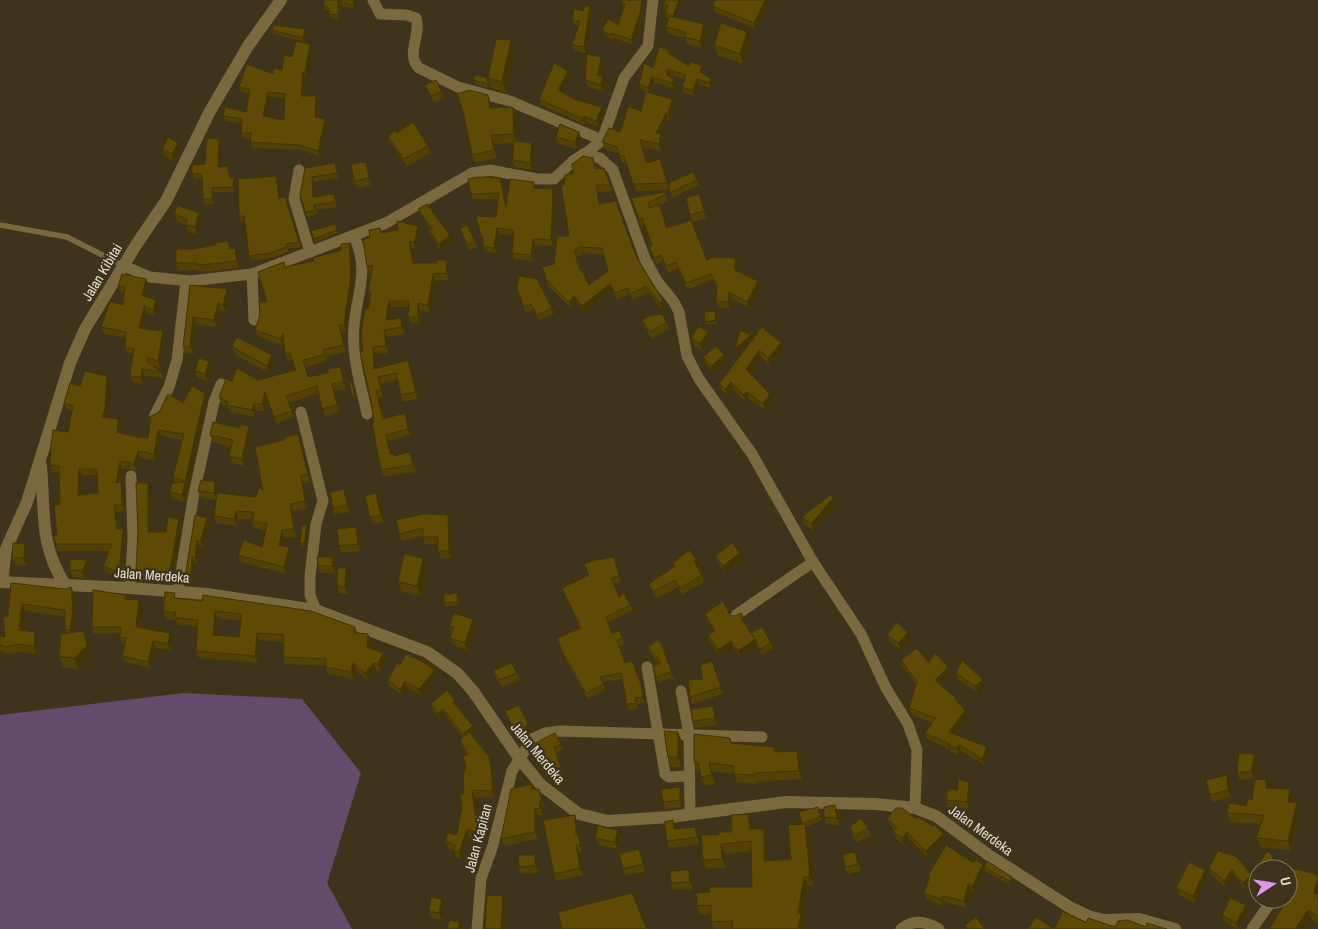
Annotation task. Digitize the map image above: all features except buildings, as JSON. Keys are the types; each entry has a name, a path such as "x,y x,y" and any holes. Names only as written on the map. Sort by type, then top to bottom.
{"street":[{"name":"Jalan Kibitai","path":"1,582 6,549 27,502 70,363 85,330 166,201 210,113 248,46 281,0"},
{"path":"373,0 380,14 406,15 416,18 418,26 413,56 419,68 458,87 510,102 602,140"},
{"path":"124,266 150,277 186,281 252,274 386,224 472,174 490,170 537,179 554,179 572,161 602,140 624,78 648,46 654,0"},
{"path":"583,154 600,158 613,170 645,259 657,281 674,302 678,312 687,356 699,380 752,454 813,562 861,634 886,688 908,724 917,750 915,808"},
{"path":"299,170 294,199 310,252"},
{"path":"354,236 360,252 363,274 354,326 354,356 366,414"},
{"path":"252,274 254,320"},
{"path":"155,415 169,388 177,360 186,281"},
{"path":"178,592 193,499 214,402 221,384"},
{"path":"301,412 323,501 316,524 310,576 310,595 316,610"},
{"path":"40,457 44,534 55,570 66,586"},
{"path":"130,588 133,539 131,476"},
{"path":"736,615 813,562"},
{"name":"Jalan Merdeka","path":"1,582 178,592 316,610 427,652 458,672 519,758 541,785 579,814 608,821 670,817 786,802 876,804 915,808 936,816 997,861 1071,908 1088,916 1104,920 1139,919 1175,929"},
{"path":"647,667 664,774 669,777 689,776"},
{"path":"681,691 688,734 690,813"},
{"name":"Jalan Kapitan","path":"477,929 481,879 493,844 512,771 532,739 545,734 604,731 659,735 688,734 711,737 762,738"},
{"path":"1252,929 1266,909"},
{"path":"901,929 907,924 917,921 930,923 939,929"}],"lane":[{"path":"0,225 67,237 124,266"}],"shaded area":[{"path":"184,693 302,699 361,773 327,883 352,929 0,929 0,715"}]}
